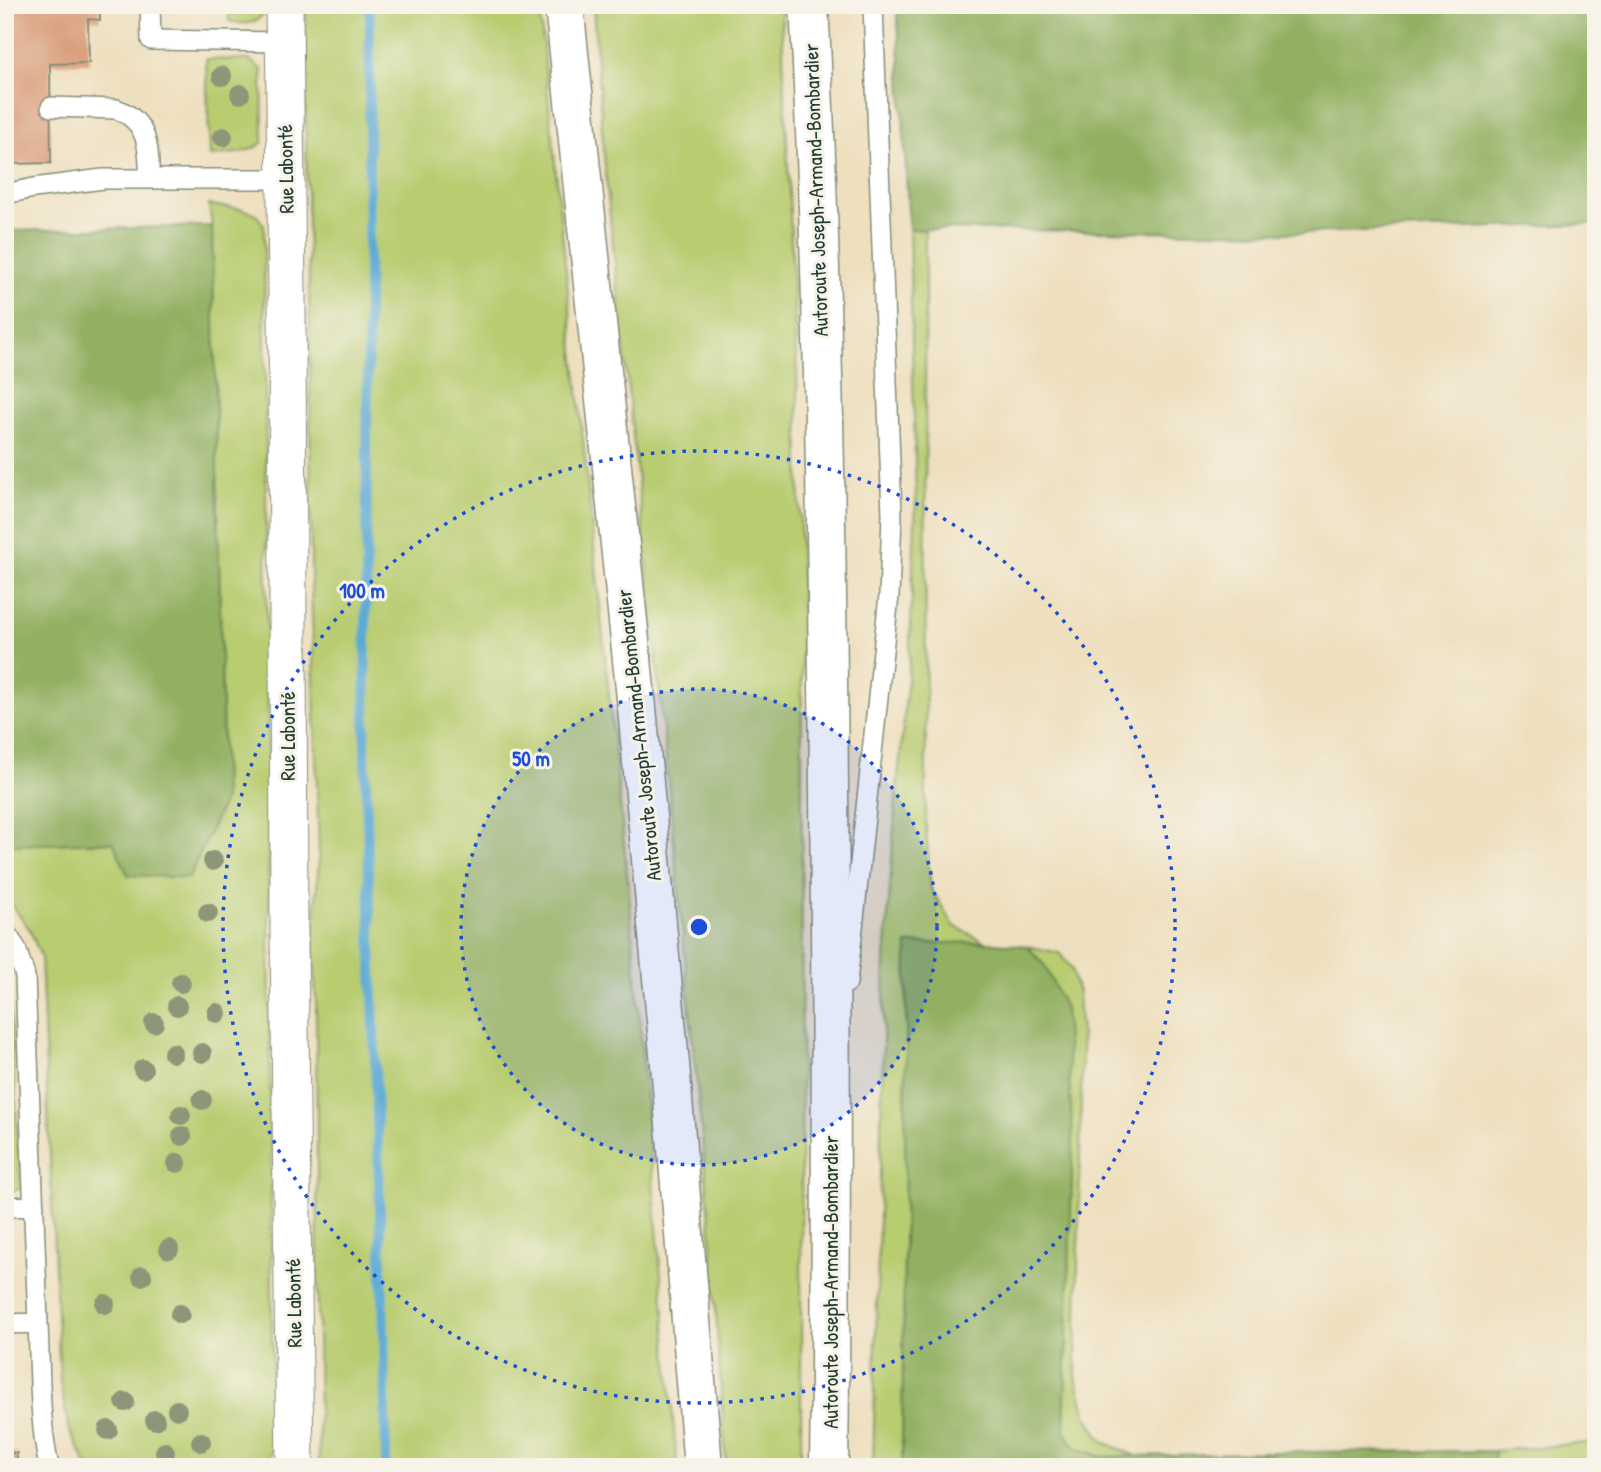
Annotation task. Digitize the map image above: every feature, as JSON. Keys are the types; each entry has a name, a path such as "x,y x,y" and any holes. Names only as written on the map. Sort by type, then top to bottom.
{"highway":[{"name":"Autoroute Joseph-Armand-Bombardier","path":"564,5 637,708 703,1467"},
{"name":"Autoroute Joseph-Armand-Bombardier","path":"809,5 825,481 832,1116 829,1467"}],"street":[{"name":"Rue Labonté","path":"284,5 295,1467"}],"lane":[{"path":"150,5 150,40 284,42"},
{"path":"832,1116 881,680 892,558 873,5"},
{"path":"51,107 116,109 125,112 134,119 147,143 150,157 149,179"},
{"path":"5,194 103,179 286,179"},
{"path":"5,932 16,948 25,976 42,1413 49,1467"},
{"path":"5,1207 34,1206"},
{"path":"5,1324 38,1323"}],"green space":[{"path":"229,5 262,5 262,16 247,23 229,21"},
{"path":"306,5 539,5 629,893 677,1467 319,1467 316,1001 313,945 319,857 311,581"},
{"path":"593,5 781,5 798,398 802,633 801,1467 726,1467 710,1221 656,655 605,169"},
{"path":"897,5 1596,5 1596,224 1301,233 909,229"},
{"path":"206,59 250,60 262,70 263,142 257,146 238,153 210,156"},
{"path":"209,205 255,213 264,225 273,1451 262,1467 88,1467 69,1430 60,1382 41,957 30,930 5,898 5,845 113,842 224,801 212,226"},
{"path":"212,226 224,801 189,878 128,875 113,842 5,845 5,231"},
{"path":"909,229 925,230 926,828 931,889 954,926 985,942 907,945 902,1467 873,1467 885,961 896,798 909,666 916,497"},
{"path":"985,942 1027,946 1045,966 1065,1008 1073,1140 1064,1430 1076,1448 1102,1457 1273,1452 1495,1451 1493,1467 902,1467 907,944"},
{"path":"1027,946 1059,953 1071,968 1078,993 1082,1050 1076,1377 1086,1415 1103,1442 1136,1456 1102,1457 1076,1448 1064,1430 1073,1140 1045,966"},
{"path":"5,966 8,971 21,1188 5,1194"},
{"path":"1596,1442 1596,1467 1493,1467 1495,1451"}],"building":[{"path":"5,5 100,5 100,20 88,19 89,63 50,64 51,163 5,164"},
{"path":"5,1453 17,1453 17,1467 5,1467"}],"waterway":[{"path":"370,5 365,756 386,1467"}]}
